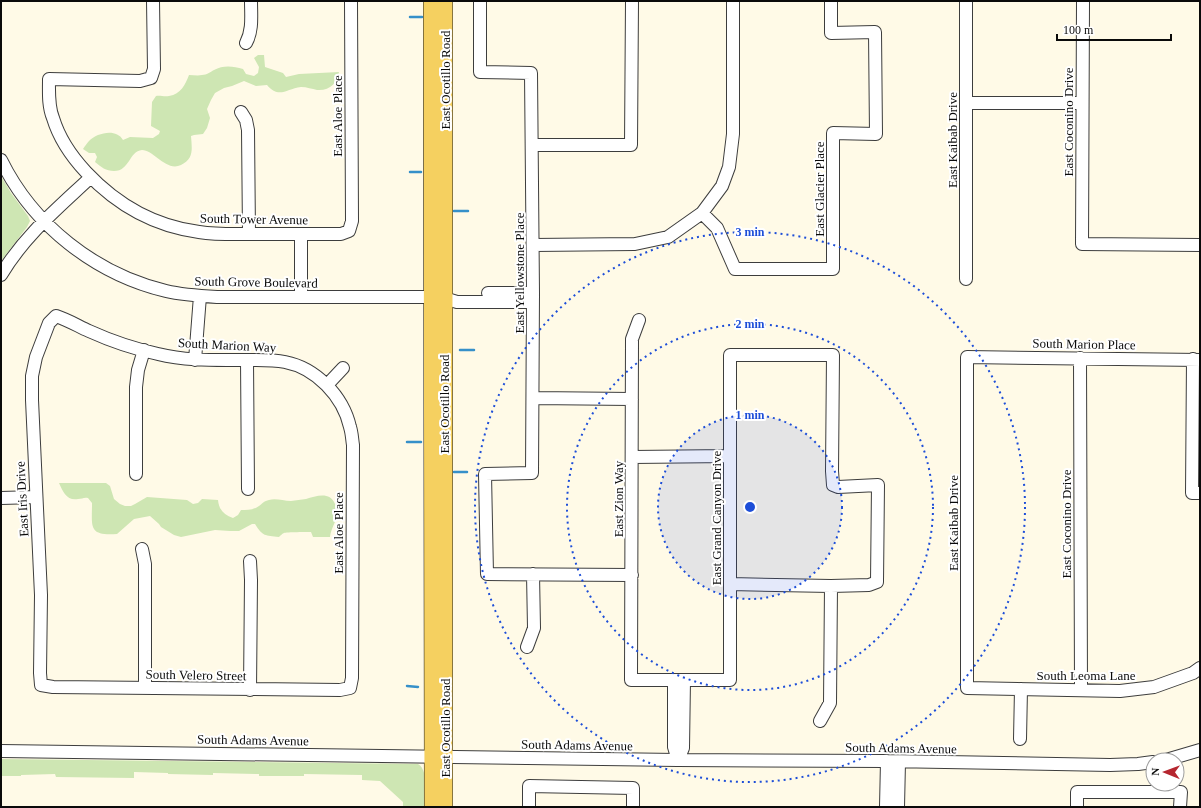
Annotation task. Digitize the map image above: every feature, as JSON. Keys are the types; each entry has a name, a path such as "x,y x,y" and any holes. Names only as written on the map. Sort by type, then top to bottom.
{"main road":[{"name":"East Ocotillo Road","path":"431,1 438,298 438,757 432,807"},
{"name":"East Ocotillo Road","path":"438,298 445,1"},
{"name":"East Ocotillo Road","path":"438,757 445,807"}],"street":[{"name":"South Tower Avenue","path":"153,1 154,69 151,78 140,81 49,79 49,98 52,118 73,156 91,177 108,193 128,208 144,217 184,230 200,233 249,234 341,234 349,231"},
{"path":"246,43 250,36 251,28 251,1"},
{"name":"East Aloe Place","path":"349,231 352,221 350,1"},
{"name":"East Yellowstone Place","path":"480,1 480,72 531,73 532,144 532,473 485,474 487,574 533,574"},
{"path":"532,144 631,145 632,1"},
{"path":"533,245 635,244 668,237 702,213 722,186 729,167 733,134 733,1"},
{"name":"East Glacier Place","path":"702,213 717,228 735,269 833,269 833,133 876,134 875,32 831,34 831,1"},
{"name":"East Kaibab Drive","path":"966,1 966,279"},
{"name":"East Coconino Drive","path":"1082,1 1082,244 1200,246"},
{"path":"966,103 1082,103"},
{"path":"241,112 246,120 248,130 249,234"},
{"name":"South Grove Boulevard","path":"1,160 28,203 61,238 82,254 115,273 145,285 165,291 200,296 438,298"},
{"path":"1,275 16,252 30,235 91,177"},
{"path":"301,234 301,297"},
{"path":"438,298 457,294 533,297"},
{"path":"195,360 200,296"},
{"name":"South Marion Way","path":"56,316 103,337 158,354 195,360 270,360 286,362 314,374 327,385"},
{"name":"East Iris Drive","path":"42,685 40,673 41,595 32,376 41,342 49,323 56,316"},
{"name":"East Zion Way","path":"639,320 632,339 631,680 679,680"},
{"path":"136,474 136,387 138,370 144,350"},
{"name":"East Grand Canyon Drive","path":"679,680 730,680 730,355 833,355 833,485 838,487 878,485 877,582 869,585 831,586"},
{"name":"East Kaibab Drive","path":"967,357 967,688"},
{"name":"South Marion Place","path":"967,357 1196,360"},
{"name":"East Coconino Drive","path":"1080,358 1081,690"},
{"path":"248,360 248,489"},
{"path":"1196,360 1196,493"},
{"path":"327,385 343,368"},
{"name":"East Aloe Place","path":"327,385 336,396 344,411 350,427 353,445 352,678 350,688"},
{"path":"533,398 632,399"},
{"path":"632,457 730,456"},
{"path":"1,498 36,497"},
{"path":"142,549 145,564 145,688"},
{"path":"250,561 250,690"},
{"path":"527,647 534,628 533,574 632,575"},
{"path":"730,584 831,586 830,703 820,721"},
{"name":"South Leoma Lane","path":"967,688 1120,691 1154,687 1193,673 1200,668"},
{"path":"678,760 674,747 679,680"},
{"name":"South Velero Street","path":"42,685 53,687 250,690 340,690 350,688"},
{"path":"1020,739 1021,689"},
{"path":"1185,754 1200,750"},
{"name":"South Adams Avenue","path":"1,751 1110,765 1145,763"},
{"path":"886,807 887,762"},
{"path":"898,807 899,762"},
{"path":"529,807 529,786 633,788 633,807"},
{"path":"1077,807 1077,792 1181,792 1180,807"}],"green space":[{"path":"258,55 264,55 265,67 283,73 286,77 299,74 339,72 337,80 329,88 322,90 301,87 283,92 275,92 267,85 256,86 244,81 224,88 215,93 211,100 207,109 210,118 207,128 203,134 191,136 192,149 190,157 181,165 170,166 151,153 142,150 134,154 123,168 111,171 95,162 97,157 95,153 89,153 83,149 92,138 106,133 116,134 123,140 130,137 153,138 159,134 160,131 151,126 152,102 156,96 173,95 180,91 189,75 205,74 221,67 228,66 243,69 246,74 254,76 258,73 259,67 254,58"},
{"path":"1,176 30,221 1,261"},
{"path":"59,483 106,483 110,486 114,499 125,506 131,506 147,497 187,500 193,504 198,503 202,499 218,500 222,512 233,518 238,515 241,510 255,508 269,500 274,499 291,501 318,496 330,497 335,504 337,513 330,537 313,537 311,532 283,533 279,537 267,535 262,533 255,524 252,524 239,531 215,530 181,537 174,535 161,527 150,516 134,519 117,534 108,534 96,531 94,528 92,524 92,503 88,498 71,499 64,493"},
{"path":"1,759 418,764 424,772 425,777 425,807 403,807 403,802 380,781 362,780 362,775 304,774 304,776 259,776 259,774 213,773 213,775 134,772 134,778 56,777 55,774 1,776"}],"waterway":[{"path":"410,17 422,17"},
{"path":"410,172 421,172"},
{"path":"454,211 468,211"},
{"path":"460,350 474,350"},
{"path":"407,442 421,442"},
{"path":"454,472 467,472"},
{"path":"407,686 418,687"}]}
